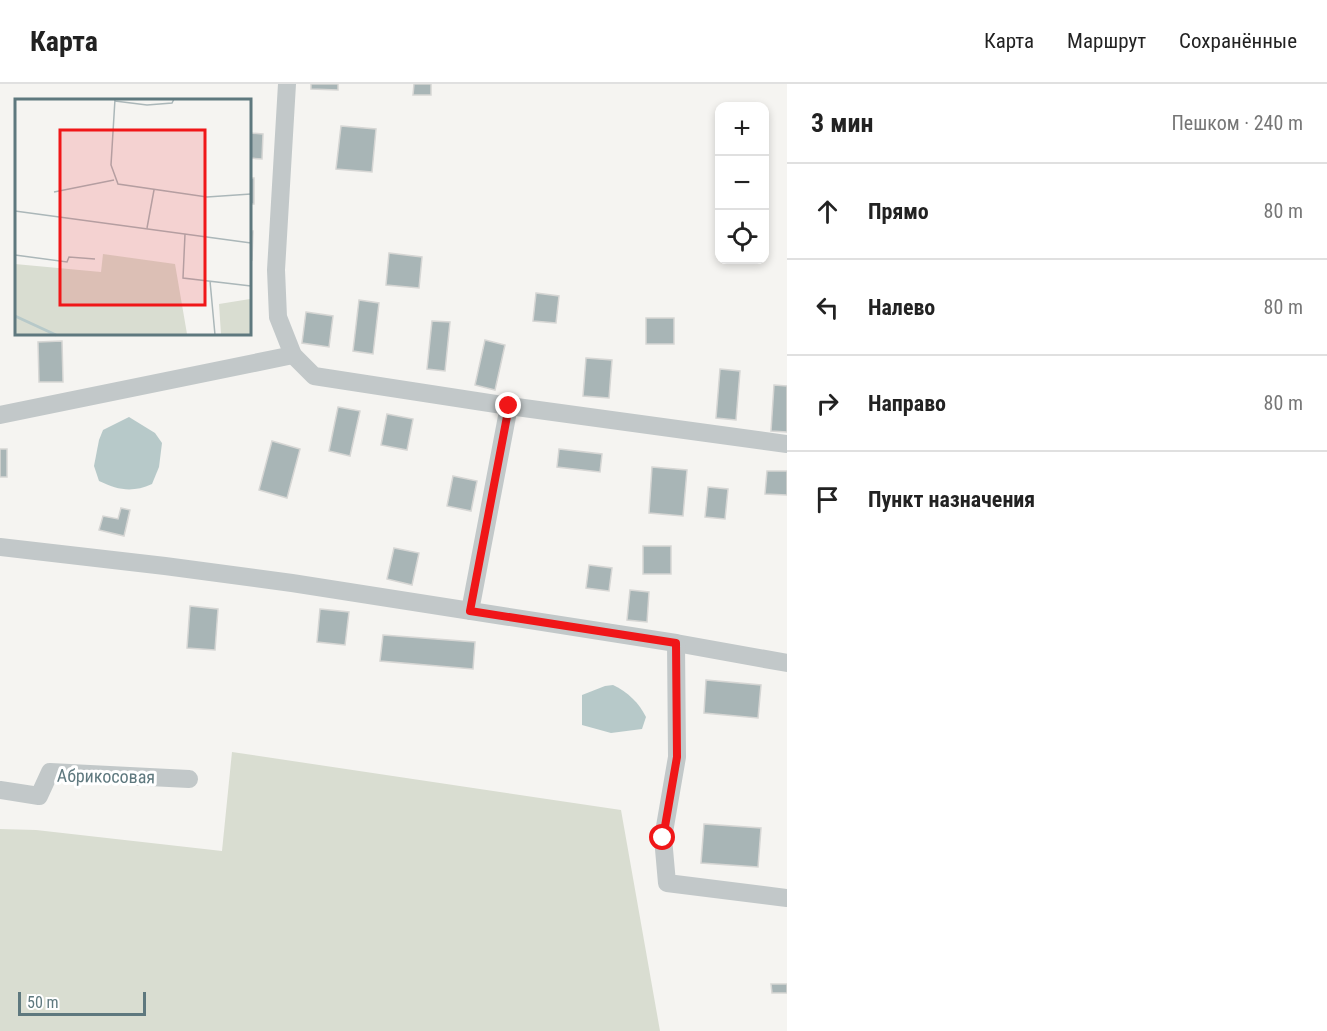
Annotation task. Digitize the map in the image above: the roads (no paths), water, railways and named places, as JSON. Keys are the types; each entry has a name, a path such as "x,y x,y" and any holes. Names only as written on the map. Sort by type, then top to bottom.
{"street":[{"path":"287,84 276,270 278,317 293,355 314,376 509,406 787,444"},
{"path":"0,415 293,355"},
{"path":"470,611 509,406"},
{"path":"0,548 165,566 303,585 676,643 787,663"},
{"path":"676,643 677,757 663,838 667,883 787,898"},
{"name":"Абрикосовая","path":"0,790 39,796 50,772 189,778"}]}
